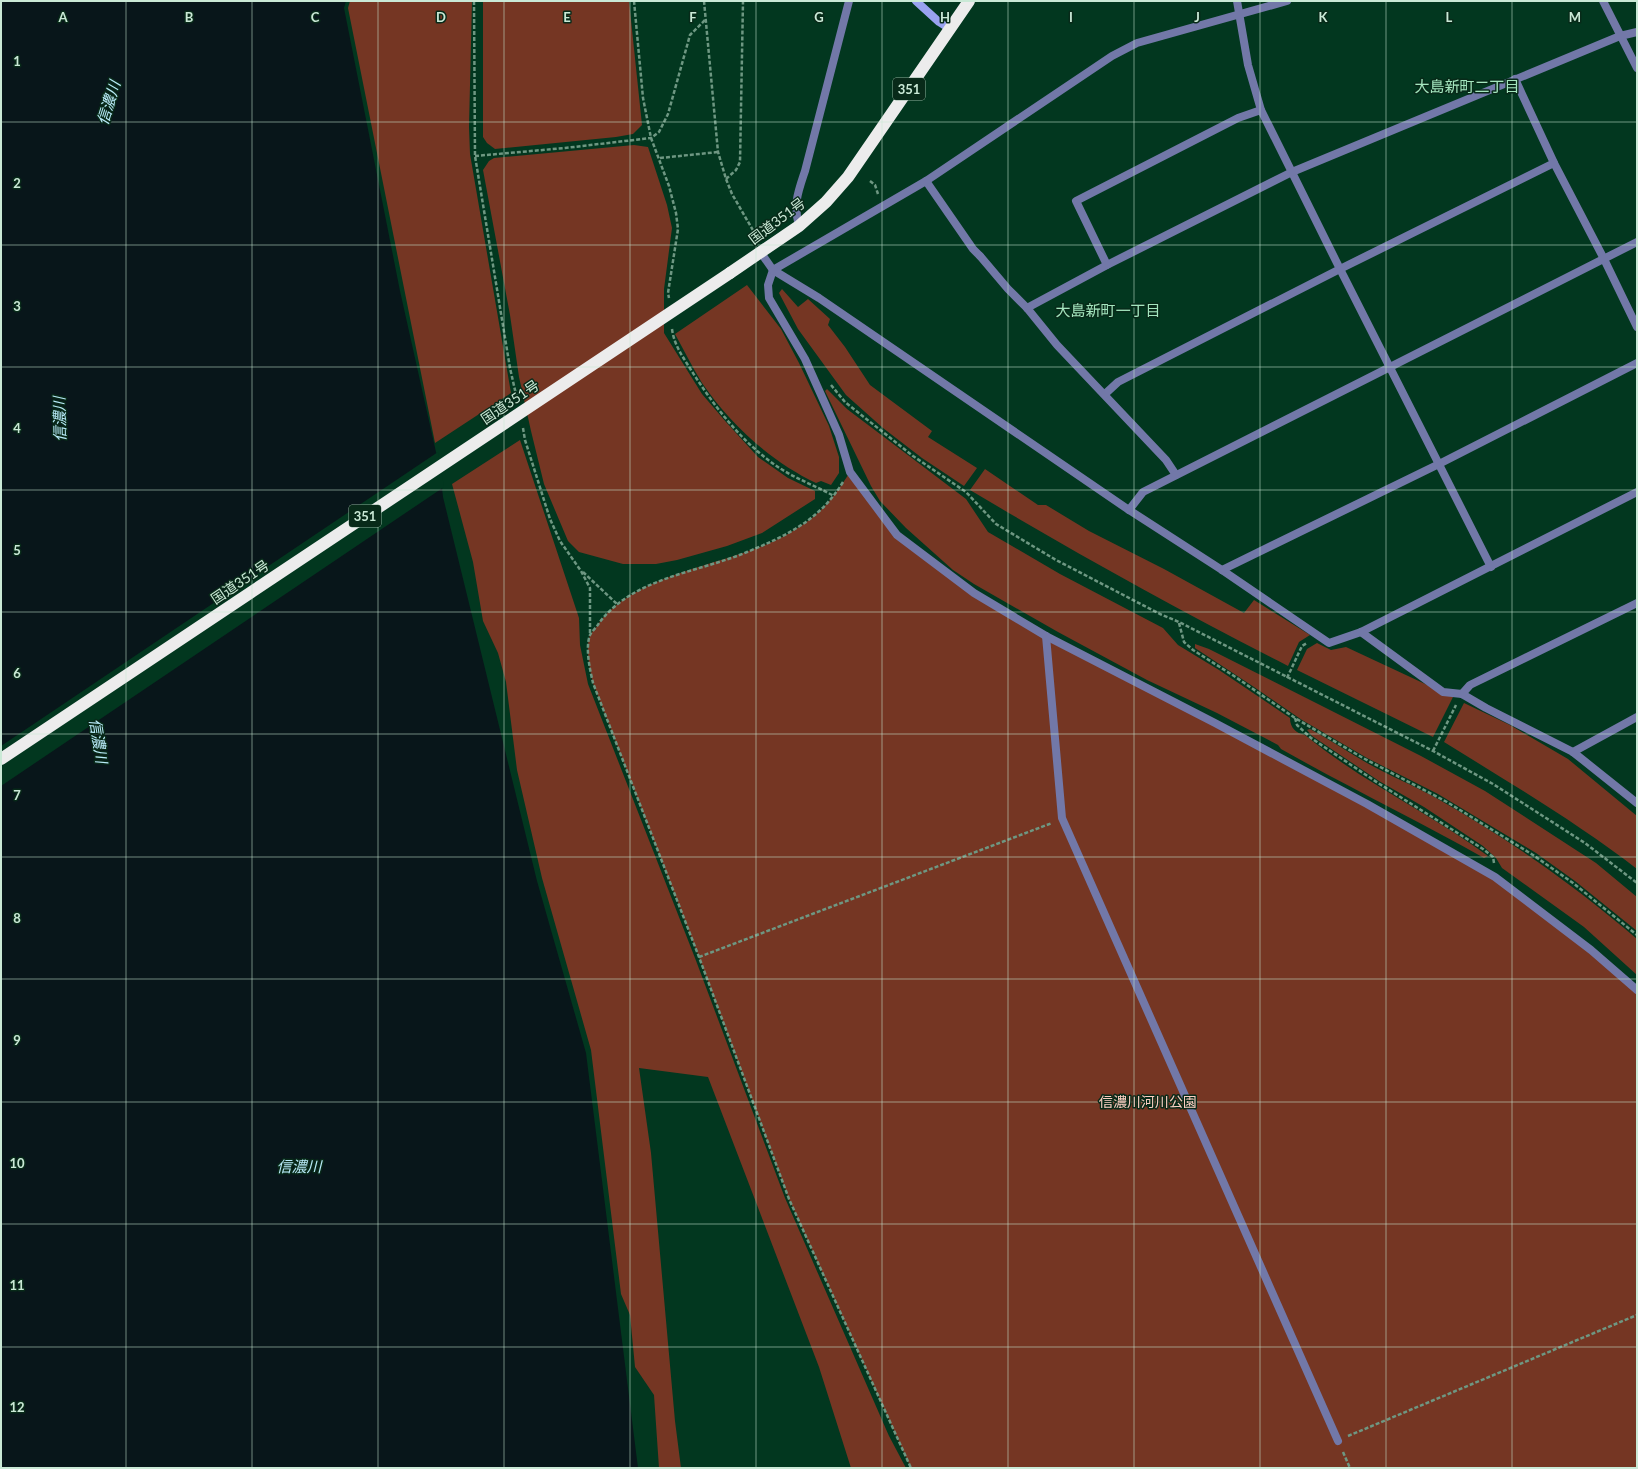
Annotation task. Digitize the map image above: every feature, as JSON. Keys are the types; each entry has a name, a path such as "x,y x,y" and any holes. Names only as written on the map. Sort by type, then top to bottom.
{"highway":[{"name":"国道351号","path":"1,759 761,253 799,226 826,202 848,177 969,1"}],"street":[{"path":"799,226 795,212 797,194 805,171 849,1"},
{"path":"916,1 950,29"},
{"path":"1237,1 1238,14 1248,65 1261,110 1491,567"},
{"path":"1287,1 1137,43 1112,56 926,181 773,270 768,285 770,298 805,359 839,435 850,472 897,535 974,593 1046,636 1216,723 1367,804 1495,877 1591,950 1637,990"},
{"path":"1603,1 1637,68"},
{"path":"1027,308 1292,172 1620,36 1637,32"},
{"path":"1515,79 1554,163 1604,258 1637,327"},
{"path":"1107,266 1076,201 1238,118 1261,110"},
{"path":"1105,394 1118,382 1340,269 1554,163"},
{"path":"926,181 973,249 1027,308 1057,345 1166,460 1176,475"},
{"path":"1129,510 1143,492 1637,242"},
{"path":"761,253 773,270 819,298 1129,510 1222,570 1330,643 1361,632 1637,492"},
{"path":"1222,570 1439,464 1637,363"},
{"path":"1462,694 1470,685 1637,603"},
{"path":"1361,632 1443,692 1462,694 1572,752 1637,803"},
{"path":"1046,636 1062,818 1338,1441"},
{"path":"1572,752 1637,717"}],"path":[{"path":"474,1 475,156 510,368 518,404"},
{"path":"634,1 643,98 651,138 660,158 673,199 678,229 668,293 669,301"},
{"path":"704,1 718,152 732,194 758,239"},
{"path":"726,179 736,170 740,162 744,1"},
{"path":"475,156 651,138 659,132 668,114 690,35 705,20"},
{"path":"660,158 718,152"},
{"path":"870,181 875,185 879,193"},
{"path":"672,324 674,340 682,355 702,388 736,431 758,452 778,467 800,480 834,496"},
{"path":"830,384 845,402 912,456 966,492 996,524 1056,560 1433,751 1493,784 1585,843 1637,882"},
{"path":"522,426 550,519 560,541 581,571 590,588 590,636 588,659 593,683 699,956 789,1199 911,1468"},
{"path":"590,636 616,604 640,590 687,572 746,553 785,535 817,514 834,496 850,472"},
{"path":"581,571 616,604"},
{"path":"1179,622 1184,642 1193,650 1295,718 1363,758 1447,802 1533,855 1573,883 1637,935"},
{"path":"1287,678 1302,646 1318,636"},
{"path":"1433,751 1462,694"},
{"path":"1295,718 1297,725 1311,738 1378,783 1483,849 1493,857 1495,877"},
{"path":"699,956 1046,826 1062,818"},
{"path":"1350,1468 1338,1441 1637,1315"}],"green space":[{"path":"350,1 472,1 469,127 470,154 511,393 435,443 348,8"},
{"path":"483,1 629,1 642,125 633,134 616,137 495,149 487,143 483,137"},
{"path":"634,145 648,147 667,205 672,228 664,289 664,333 702,394 758,457 788,478 815,491 815,499 762,533 727,546 677,560 656,564 623,564 579,552 568,541 544,484 531,431 519,377 510,315 483,170 489,161 494,158"},
{"path":"747,285 781,329 829,426 839,457 839,473 831,485 821,481 816,483 783,464 767,453 739,427 713,398 702,383 675,334"},
{"path":"782,289 798,307 808,299 830,319 828,325 845,347 870,385 932,431 928,437 977,468 964,486 922,458 883,428 846,395 798,329 779,293"},
{"path":"827,389 847,409 966,499 988,532 1060,574 1163,628 1178,645 1219,670 1290,718 1291,725 1296,731 1305,735 1349,768 1466,840 1488,856 1484,858 1306,763 1281,749 1278,745 1217,713 1147,680 1058,632 974,584 953,570 906,528 880,501 871,486 825,391"},
{"path":"520,440 579,618 580,645 588,684 695,958 785,1198 889,1436 906,1468 851,1468 819,1367 708,1077 639,1068 651,1153 675,1421 681,1468 659,1468 654,1395 635,1367 630,1315 621,1294 591,1050 542,878 517,770 506,682 498,653 483,621 473,562 452,484"},
{"path":"985,469 1038,505 1046,505 1089,531 1164,569 1244,613 1254,600 1310,635 1299,642 1288,666 1128,581 970,490"},
{"name":"信濃川河川公園","path":"850,472 897,535 974,593 1495,877 1637,990 1637,1468 911,1468 789,1199 699,957 593,683 589,666 588,652 590,635 599,623 616,606 637,592 661,580 739,555 786,535 807,522 815,515 829,501"},
{"path":"1317,643 1331,650 1346,647 1453,697 1433,737 1297,670 1307,649"},
{"path":"1195,644 1209,649 1421,756 1485,791 1596,863 1637,897 1637,931 1575,881 1536,853 1438,794 1367,758 1302,720 1195,648"},
{"path":"1464,703 1510,725 1568,759 1637,816 1637,869 1567,819 1444,742"},
{"path":"1310,729 1367,763 1429,794 1465,815 1541,864 1589,900 1637,939 1637,975 1584,927 1502,868 1496,858 1483,846 1424,807 1379,781 1312,736 1307,730"}],"water":[{"name":"信濃川","path":"1,1 346,1 344,8 400,291 440,470 443,497 537,881 586,1053 638,1468 1,1468"}],"pier":[{"path":"438,452 444,487 1,786 1,746"}],"district":[{"name":"大島新町二丁目","path":"1467,87"},
{"name":"大島新町一丁目","path":"1108,311"}]}
